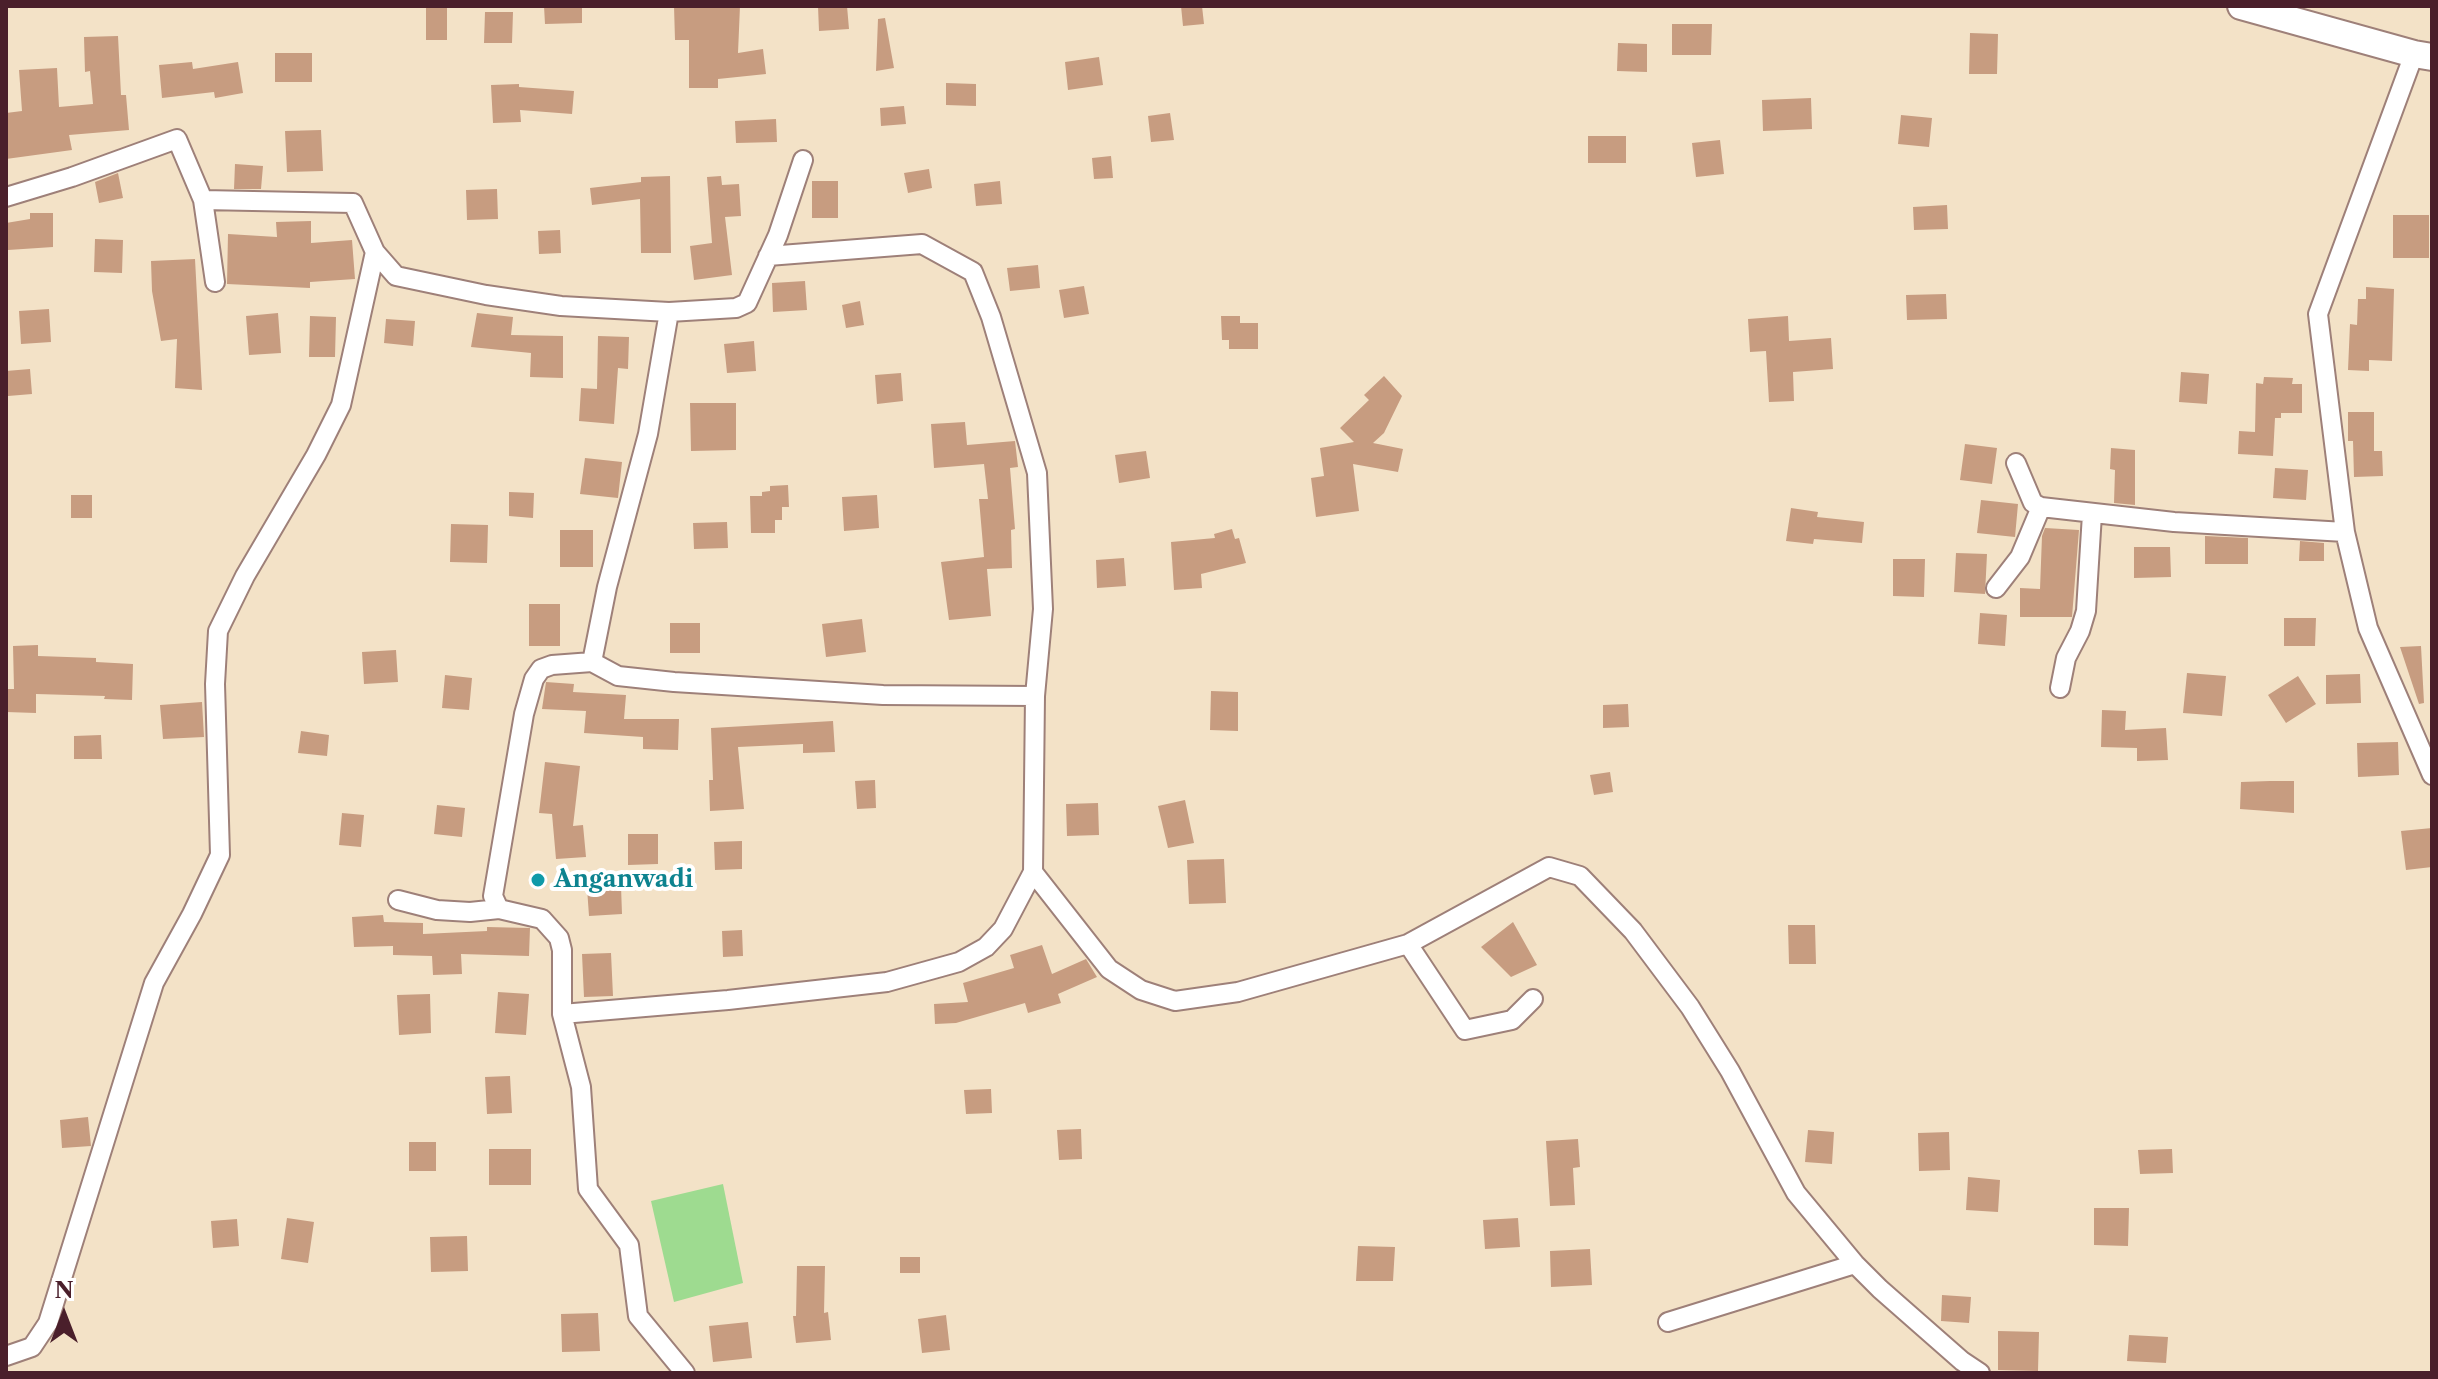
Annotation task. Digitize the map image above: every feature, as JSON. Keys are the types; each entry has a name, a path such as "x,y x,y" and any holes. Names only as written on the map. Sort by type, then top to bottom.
{"main road":[{"path":"2241,6 2423,56"}],"street":[{"path":"2423,56 2318,314 2345,532 2368,628 2432,775"},
{"path":"6,197 177,139 203,200 215,282"},
{"path":"203,200 353,203 375,252 396,276 486,295 561,306 669,312 736,308 747,303 778,235 803,160"},
{"path":"562,1014 671,1006 887,982 959,962 986,947 1003,929 1033,872 1035,696 1043,609 1037,473 991,317 973,272 922,244 768,256"},
{"path":"6,1356 32,1347 48,1323 154,983 220,855 215,684 218,631 245,576 316,455 341,405 375,252"},
{"path":"592,662 607,587 648,434 669,312"},
{"path":"2016,463 2033,503 2041,507 2174,522 2345,532"},
{"path":"1996,588 2020,557 2041,507"},
{"path":"2060,688 2066,658 2086,611 2092,514"},
{"path":"499,909 493,896 495,876 502,852 524,714 534,679 541,669 552,665 592,662 618,676 674,682 883,695 1035,696"},
{"path":"1033,872 1109,969 1141,990 1175,1001 1238,992 1408,944 1549,867 1580,876 1633,931 1690,1007 1730,1071 1796,1193 1880,1289 1980,1373"},
{"path":"398,900 437,910 470,912 499,909 542,919 559,938 562,950 562,1014 581,1087 588,1189 629,1245 638,1316 685,1373"},
{"path":"1408,944 1465,1030 1512,1020 1533,999"},
{"path":"1668,1322 1855,1264"}],"green space":[{"path":"723,1184 743,1283 674,1302 651,1201"}],"building":[{"path":"426,6 447,6 447,40 426,40"},
{"path":"544,6 582,6 582,23 545,24"},
{"path":"674,6 740,6 738,53 763,49 766,74 718,79 718,88 689,88 689,40 675,40"},
{"path":"818,6 847,6 849,29 819,31"},
{"path":"1181,6 1202,6 1204,24 1183,26"},
{"path":"485,12 513,12 512,43 484,43"},
{"path":"885,18 894,68 876,71 878,19"},
{"path":"1672,24 1712,24 1711,55 1672,55"},
{"path":"1970,33 1998,34 1997,74 1969,74"},
{"path":"118,36 121,95 126,95 129,130 69,135 72,150 6,159 6,113 22,111 19,70 57,68 59,107 93,104 90,71 85,72 84,37"},
{"path":"1618,43 1647,44 1647,72 1617,71"},
{"path":"275,53 312,53 312,82 275,82"},
{"path":"1099,57 1103,85 1068,90 1065,62"},
{"path":"192,62 193,69 238,62 243,93 215,98 214,92 162,98 159,65"},
{"path":"946,83 976,84 976,106 946,105"},
{"path":"519,84 519,87 574,91 572,114 520,110 521,122 493,123 491,85"},
{"path":"1811,98 1812,129 1763,131 1762,100"},
{"path":"904,106 906,124 881,126 880,108"},
{"path":"1170,113 1174,140 1151,142 1148,116"},
{"path":"1901,115 1932,118 1929,147 1898,144"},
{"path":"776,119 777,142 736,143 735,121"},
{"path":"321,130 323,171 287,172 285,131"},
{"path":"1588,136 1626,136 1626,163 1588,163"},
{"path":"1720,140 1724,174 1696,177 1692,143"},
{"path":"1111,156 1113,178 1094,179 1092,158"},
{"path":"235,164 263,166 261,189 234,189"},
{"path":"929,169 932,188 908,193 904,173"},
{"path":"118,173 123,198 99,203 95,182"},
{"path":"670,176 671,253 641,253 640,199 592,205 590,188 641,182 641,177"},
{"path":"721,176 722,185 739,184 741,216 725,217 732,275 694,280 690,246 712,243 707,177"},
{"path":"812,181 838,181 838,218 812,218"},
{"path":"1000,181 1002,204 976,206 974,184"},
{"path":"497,189 498,219 467,220 466,190"},
{"path":"1947,205 1948,229 1914,230 1913,207"},
{"path":"30,213 53,213 53,247 8,250 6,223 30,219"},
{"path":"2393,215 2429,215 2429,258 2393,258"},
{"path":"311,221 311,243 352,240 355,279 310,282 310,288 227,284 228,234 277,237 276,222"},
{"path":"560,230 561,253 539,254 538,231"},
{"path":"95,239 123,240 122,273 94,272"},
{"path":"195,259 202,390 175,388 177,339 161,341 152,291 151,261"},
{"path":"1038,265 1040,288 1010,291 1007,268"},
{"path":"805,281 807,310 773,312 772,283"},
{"path":"1084,286 1089,314 1064,318 1059,290"},
{"path":"2366,287 2394,289 2392,361 2369,360 2369,371 2348,370 2350,324 2357,325 2358,299 2366,299"},
{"path":"1946,294 1947,319 1907,320 1906,295"},
{"path":"860,301 864,325 846,328 842,305"},
{"path":"49,309 51,342 21,344 19,311"},
{"path":"278,313 281,353 249,355 246,316"},
{"path":"477,313 513,317 511,335 563,336 563,378 530,377 531,353 471,347"},
{"path":"310,316 336,317 335,357 309,357"},
{"path":"1221,316 1240,316 1240,323 1258,323 1258,349 1229,349 1229,340 1222,340"},
{"path":"1788,316 1789,341 1831,338 1833,369 1793,372 1794,401 1769,402 1766,351 1750,352 1748,319"},
{"path":"386,319 415,321 413,346 384,343"},
{"path":"598,336 629,337 628,369 618,368 614,424 579,421 581,388 597,389"},
{"path":"754,341 756,371 727,373 724,344"},
{"path":"30,369 32,394 8,396 6,371"},
{"path":"2181,372 2209,374 2207,404 2179,402"},
{"path":"901,373 903,401 877,404 875,375"},
{"path":"1384,376 1402,396 1384,433 1373,443 1403,449 1398,472 1353,464 1359,511 1316,517 1311,478 1324,476 1320,448 1354,442 1340,428 1369,400 1364,395"},
{"path":"2264,377 2293,378 2292,384 2302,384 2302,413 2281,413 2281,418 2275,418 2273,456 2238,454 2239,431 2255,432 2256,383 2263,384"},
{"path":"690,403 736,403 736,450 691,451"},
{"path":"2348,412 2374,412 2374,451 2382,451 2383,476 2354,477 2353,441 2348,441"},
{"path":"965,422 967,445 1015,441 1018,467 1010,468 1015,529 1011,530 1012,568 987,569 991,616 949,620 941,562 984,557 979,499 988,499 984,464 934,468 931,424"},
{"path":"1965,444 1997,448 1992,484 1960,480"},
{"path":"2111,448 2135,450 2135,505 2114,503 2115,470 2110,469"},
{"path":"1146,451 1150,478 1119,483 1115,455"},
{"path":"585,458 622,462 618,498 580,494"},
{"path":"2275,468 2308,470 2306,500 2273,498"},
{"path":"788,485 789,507 782,507 782,520 775,520 775,533 751,533 750,496 762,496 762,492 770,491 770,486"},
{"path":"509,492 534,493 533,518 509,516"},
{"path":"71,495 92,495 92,518 71,518"},
{"path":"877,495 879,528 844,531 842,497"},
{"path":"1981,500 2018,504 2015,537 1977,533"},
{"path":"1791,508 1818,512 1817,517 1864,522 1862,543 1814,539 1813,544 1786,541"},
{"path":"727,522 728,548 694,549 693,523"},
{"path":"451,524 488,525 487,563 450,562"},
{"path":"2045,528 2079,530 2072,617 2020,617 2020,588 2040,589"},
{"path":"1232,529 1235,539 1239,538 1246,563 1201,574 1202,588 1174,590 1171,542 1215,538 1214,534"},
{"path":"560,530 593,530 593,567 560,567"},
{"path":"2205,536 2248,538 2248,564 2205,564"},
{"path":"2300,541 2324,543 2324,561 2299,561"},
{"path":"2134,547 2170,547 2171,577 2134,578"},
{"path":"1956,553 1987,554 1985,594 1954,592"},
{"path":"1124,558 1126,586 1097,588 1096,560"},
{"path":"1893,559 1925,559 1924,597 1893,596"},
{"path":"529,604 560,604 560,646 529,646"},
{"path":"1980,613 2007,615 2005,646 1978,644"},
{"path":"2284,618 2316,618 2315,646 2284,646"},
{"path":"862,619 866,652 826,657 822,624"},
{"path":"670,623 700,623 700,653 670,653"},
{"path":"38,645 38,656 96,658 96,662 133,664 132,700 36,694 36,713 6,712 6,689 14,689 13,646"},
{"path":"2421,646 2424,703 2419,704 2400,647"},
{"path":"396,650 398,682 364,684 362,652"},
{"path":"2187,673 2226,676 2222,716 2183,713"},
{"path":"2360,674 2361,703 2326,704 2326,675"},
{"path":"445,675 472,678 469,710 442,708"},
{"path":"2298,676 2316,704 2286,723 2268,695"},
{"path":"546,682 574,684 573,692 626,695 624,719 679,719 678,750 643,749 643,737 584,733 586,711 542,709"},
{"path":"1211,691 1238,692 1238,731 1210,730"},
{"path":"202,702 204,737 163,739 160,705"},
{"path":"1628,704 1629,727 1603,728 1603,705"},
{"path":"2102,710 2126,711 2125,730 2166,728 2168,760 2137,761 2137,748 2101,747"},
{"path":"833,721 835,752 803,753 803,744 738,747 744,809 710,811 709,780 713,780 711,728"},
{"path":"301,731 329,735 327,756 298,753"},
{"path":"101,735 102,759 74,759 74,736"},
{"path":"2398,742 2399,775 2358,777 2357,743"},
{"path":"545,762 580,766 573,826 583,825 586,857 556,859 552,814 539,813"},
{"path":"1610,772 1613,792 1594,795 1590,775"},
{"path":"875,780 876,808 857,809 855,781"},
{"path":"2294,781 2294,813 2240,809 2241,782"},
{"path":"1185,800 1194,843 1168,848 1158,806"},
{"path":"1098,803 1099,835 1067,836 1066,804"},
{"path":"437,805 465,808 462,837 434,834"},
{"path":"342,813 364,815 361,847 339,845"},
{"path":"2432,828 2432,867 2406,870 2401,831"},
{"path":"628,834 658,834 658,864 628,865"},
{"path":"742,841 742,869 715,870 714,842"},
{"path":"1224,859 1226,903 1189,904 1187,860"},
{"path":"621,886 622,914 589,916 587,888"},
{"path":"383,915 384,922 423,923 423,934 487,931 487,927 530,928 529,956 461,954 462,974 433,975 432,956 393,955 393,946 354,947 352,917"},
{"path":"1513,922 1537,965 1511,977 1481,947"},
{"path":"1788,925 1815,925 1816,964 1789,964"},
{"path":"742,930 743,956 723,957 722,931"},
{"path":"1042,945 1052,974 1086,959 1097,977 1058,994 1061,1003 1028,1013 1025,1003 956,1023 935,1024 934,1004 968,1002 963,983 1014,968 1010,955"},
{"path":"611,953 613,996 584,997 582,954"},
{"path":"498,992 529,994 526,1035 495,1033"},
{"path":"430,994 431,1033 399,1035 397,995"},
{"path":"510,1076 512,1113 487,1114 485,1077"},
{"path":"991,1089 992,1113 966,1114 964,1090"},
{"path":"88,1117 91,1146 62,1148 60,1120"},
{"path":"1081,1129 1082,1159 1059,1160 1057,1130"},
{"path":"1808,1130 1834,1132 1832,1164 1805,1162"},
{"path":"1949,1132 1950,1170 1919,1171 1918,1133"},
{"path":"1578,1139 1580,1167 1573,1168 1575,1205 1550,1206 1546,1141"},
{"path":"409,1142 436,1142 436,1171 409,1171"},
{"path":"489,1149 531,1149 531,1185 489,1185"},
{"path":"2172,1149 2173,1173 2140,1174 2138,1150"},
{"path":"1968,1177 2000,1180 1998,1212 1966,1210"},
{"path":"2094,1208 2129,1208 2128,1246 2094,1245"},
{"path":"287,1218 314,1222 308,1263 281,1259"},
{"path":"1518,1218 1520,1247 1485,1249 1483,1220"},
{"path":"237,1219 239,1246 213,1248 211,1221"},
{"path":"467,1236 468,1271 431,1272 430,1237"},
{"path":"1358,1246 1395,1247 1393,1281 1356,1281"},
{"path":"1590,1249 1592,1285 1551,1287 1550,1251"},
{"path":"900,1257 920,1257 920,1273 900,1273"},
{"path":"797,1266 825,1266 824,1313 828,1312 831,1340 796,1343 793,1316 796,1316"},
{"path":"1942,1295 1971,1297 1969,1323 1941,1321"},
{"path":"598,1313 600,1351 562,1352 561,1314"},
{"path":"946,1315 950,1350 922,1353 918,1319"},
{"path":"748,1322 752,1358 713,1362 709,1326"},
{"path":"1998,1331 2039,1332 2038,1371 1998,1370"},
{"path":"2129,1335 2168,1337 2166,1363 2127,1361"}],"place":[{"name":"Anganwadi","path":"538,880"}]}
